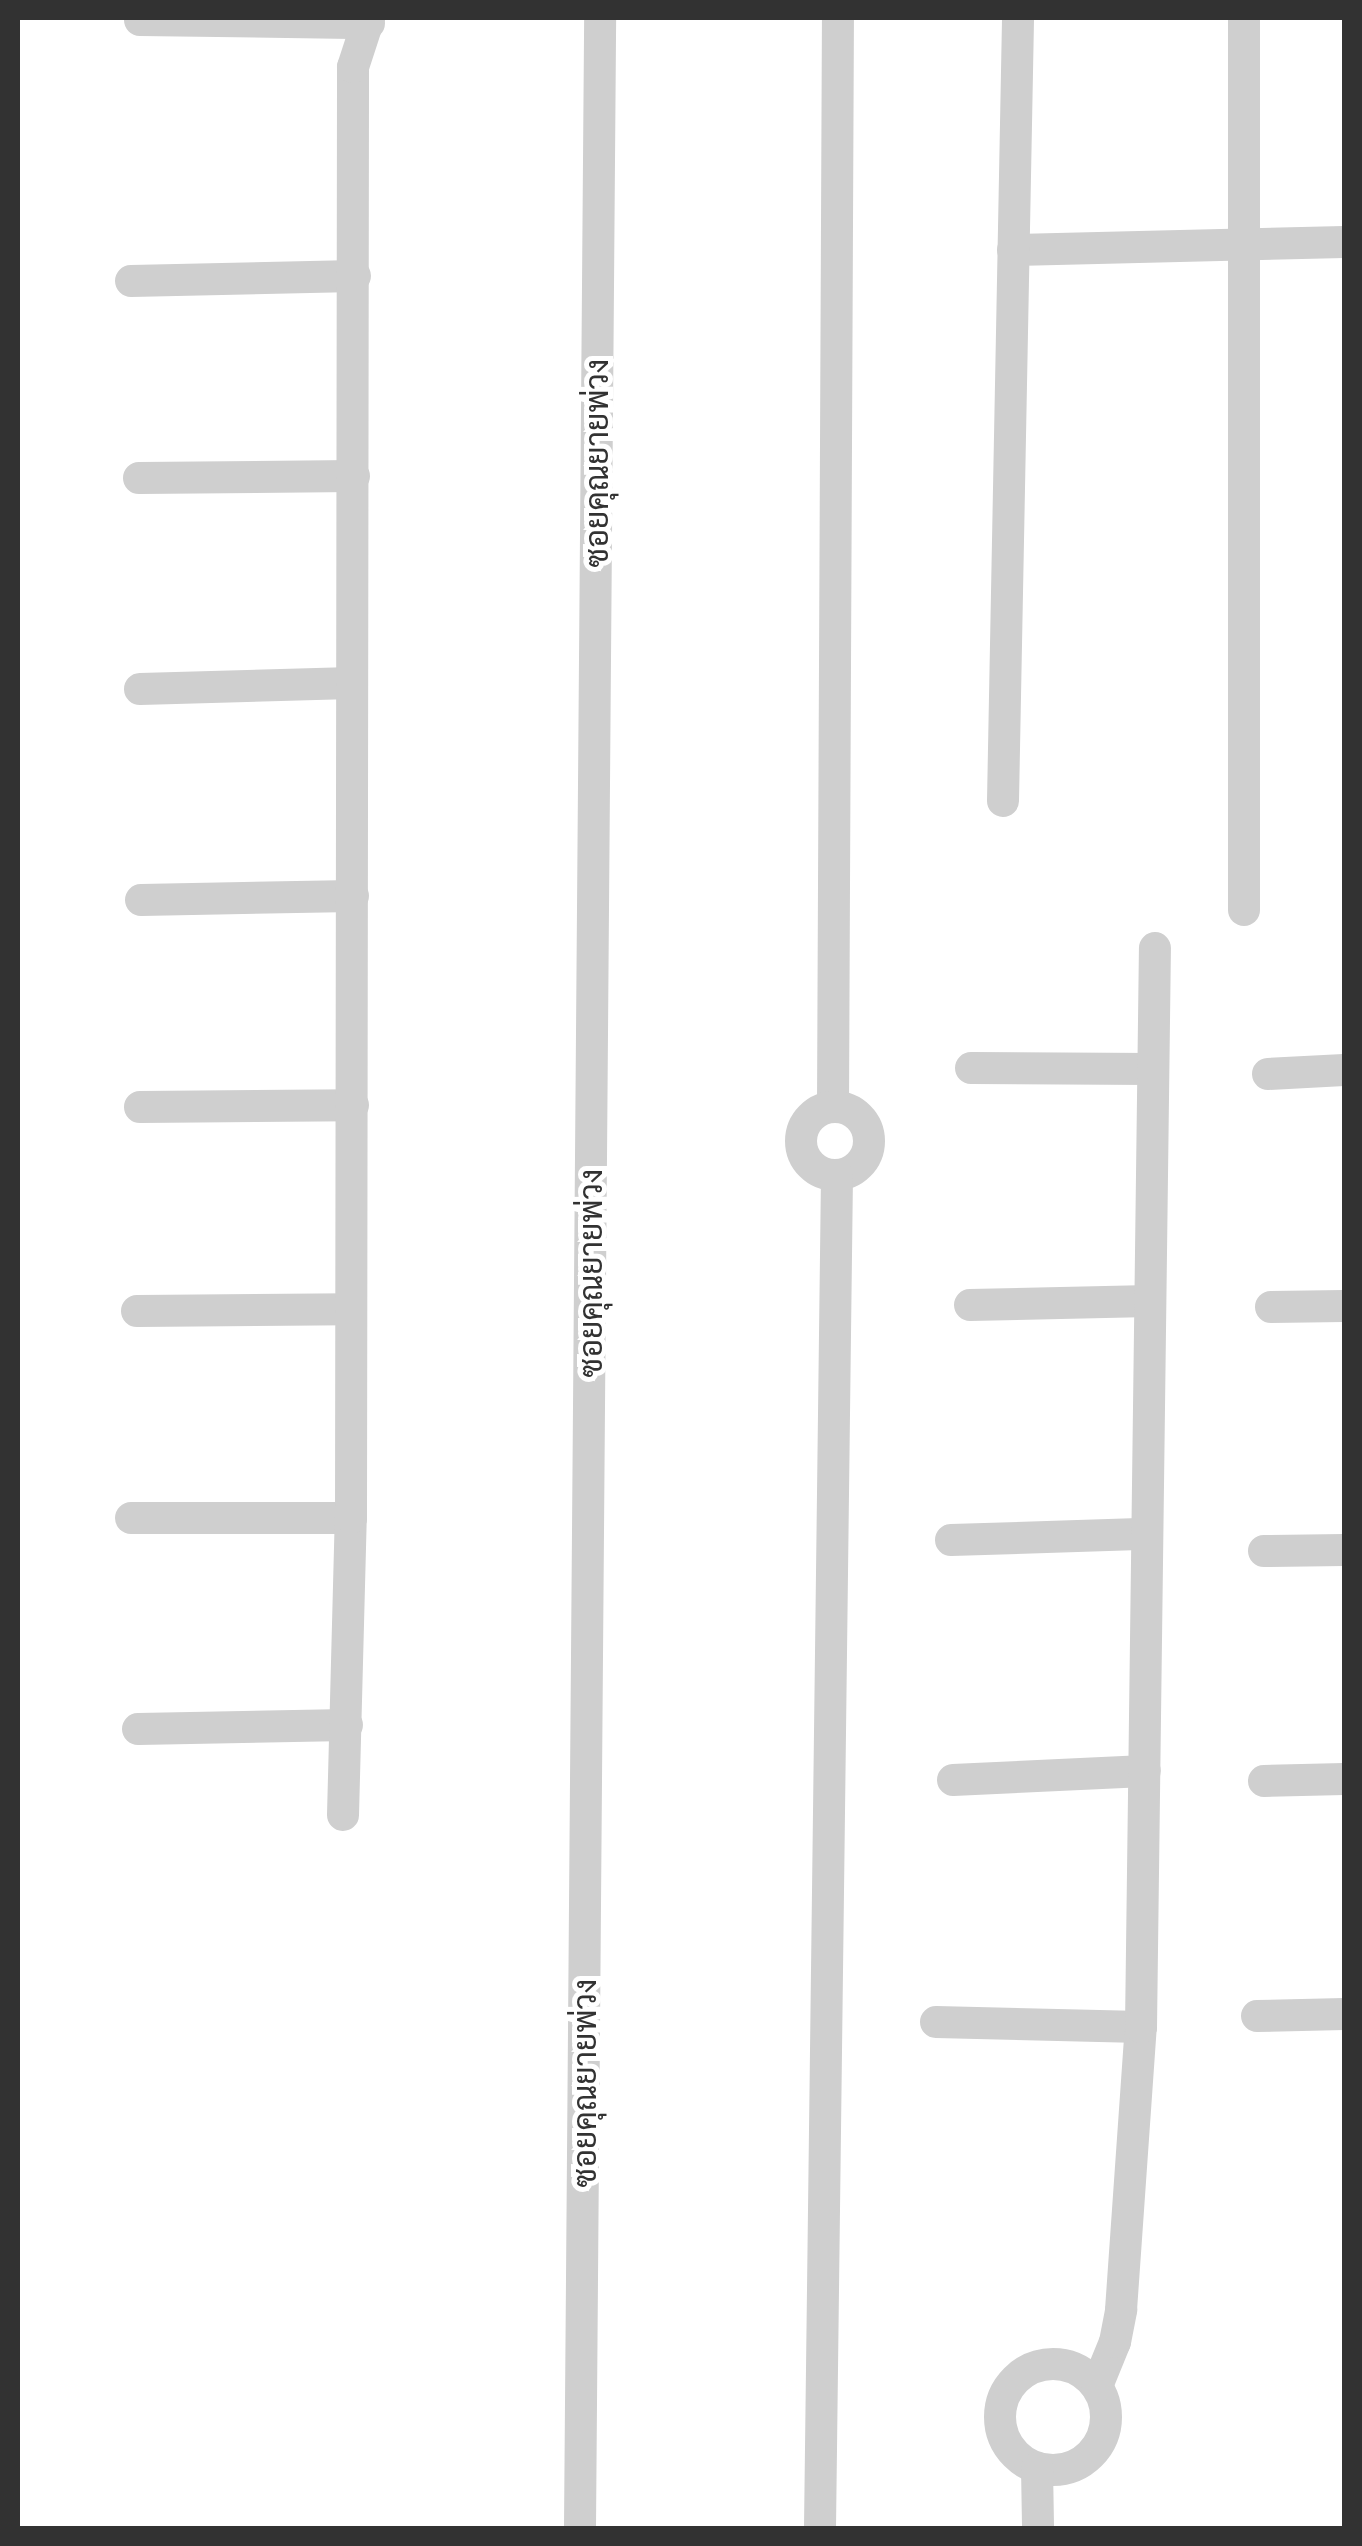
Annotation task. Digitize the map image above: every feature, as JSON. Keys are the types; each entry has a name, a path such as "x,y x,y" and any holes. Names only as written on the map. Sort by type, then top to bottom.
{"street":[{"name":"ซอยคุณยายพ่วง","path":"580,2528 600,18"},
{"path":"820,2528 838,1175 863,1161 869,1146 860,1118 848,1109 833,1107 838,18"},
{"path":"1002,801 1018,18"},
{"path":"1244,18 1244,910"},
{"path":"140,20 369,20 353,67 351,1518 343,1815"},
{"path":"328,20 353,67"},
{"path":"1014,250 1243,248 1344,242"},
{"path":"130,281 355,276"},
{"path":"140,478 354,476"},
{"path":"140,689 352,683"},
{"path":"141,900 353,896"},
{"path":"1097,2386 1116,2342 1122,2310 1141,2026 1155,948"},
{"path":"970,1068 1154,1069"},
{"path":"1268,1074 1344,1070"},
{"path":"140,1107 353,1105"},
{"path":"970,1305 1150,1301"},
{"path":"1270,1307 1344,1306"},
{"path":"137,1311 349,1309"},
{"path":"131,1518 351,1518"},
{"path":"951,1540 1148,1534"},
{"path":"1264,1551 1344,1550"},
{"path":"138,1729 347,1725"},
{"path":"953,1780 1144,1771"},
{"path":"1264,1781 1344,1779"},
{"path":"1257,2016 1344,2014"},
{"path":"936,2022 1141,2026"},
{"path":"1049,2363 1068,2365 1097,2386 1107,2417 1097,2448 1070,2468 1036,2468 1020,2459 1001,2428 1006,2393 1016,2378 1049,2363"},
{"path":"1036,2468 1038,2528"}]}
